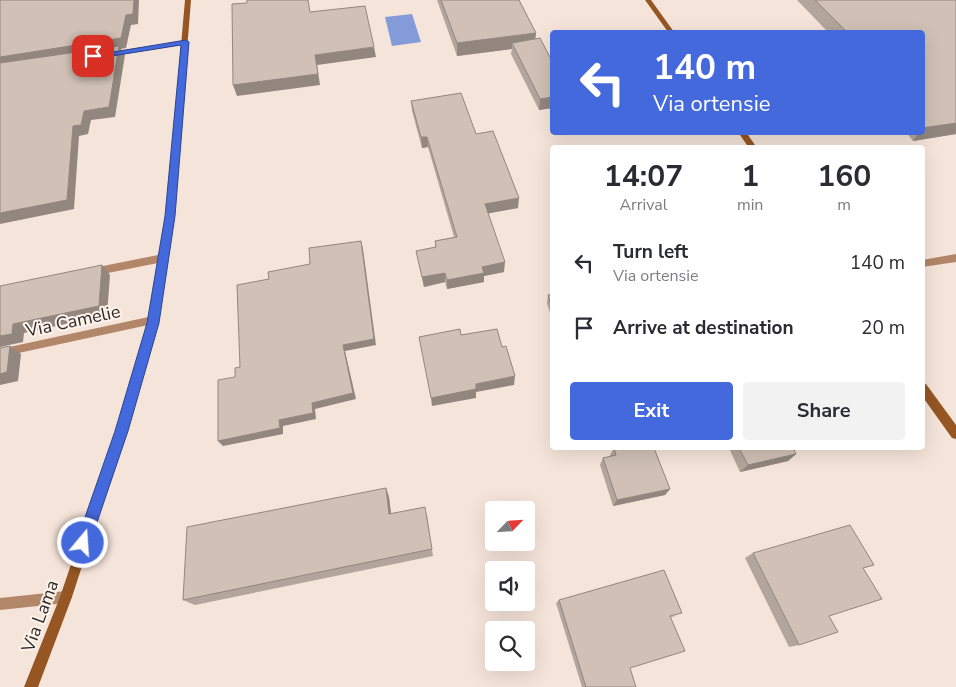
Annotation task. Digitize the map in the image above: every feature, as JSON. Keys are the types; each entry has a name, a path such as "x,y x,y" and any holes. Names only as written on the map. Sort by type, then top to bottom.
{"street":[{"name":"Via Lama","path":"31,687 66,597 121,431 153,320 170,216 188,0"},
{"path":"648,0 670,30"},
{"path":"98,56 186,42"},
{"path":"87,274 163,258"},
{"path":"925,263 956,258"},
{"name":"Via Camelie","path":"0,353 153,320"},
{"path":"925,391 956,434"},
{"path":"0,604 66,597"}],"water":[{"path":"412,14 421,42 392,46 385,17"}],"building":[{"path":"0,0 134,0 133,14 126,15 121,38 0,57"},
{"path":"247,0 308,0 310,12 365,6 374,47 315,55 318,74 233,85 232,4 247,3"},
{"path":"441,0 519,0 536,33 457,43"},
{"path":"815,0 956,0 956,123 925,128 925,30 845,30"},
{"path":"540,38 550,57 550,97 540,99 512,43"},
{"path":"119,46 109,107 84,111 81,125 73,126 67,200 0,213 0,63"},
{"path":"461,93 476,134 493,131 519,198 485,204 505,262 482,267 484,273 447,280 445,273 422,277 416,251 436,247 435,241 457,237 427,137 421,137 411,101"},
{"path":"361,241 374,339 343,345 353,393 312,403 313,413 279,420 280,428 218,441 218,380 235,377 235,368 240,367 237,285 269,279 268,272 310,264 309,248"},
{"path":"102,265 99,306 13,324 12,334 0,336 0,286"},
{"path":"460,329 461,335 497,329 502,347 506,346 515,376 476,384 476,389 431,398 419,337"},
{"path":"10,346 7,372 0,374 0,348"},
{"path":"615,450 655,450 670,489 617,500 603,458 616,455"},
{"path":"740,450 794,450 796,454 748,465"},
{"path":"386,488 389,514 425,507 432,549 183,600 187,527"},
{"path":"850,525 874,565 863,568 882,599 829,616 838,632 799,645 753,553"},
{"path":"664,570 682,613 670,616 685,651 630,668 636,687 586,687 559,600"}],"route":[{"path":"83,543 121,431 153,323 170,216 186,42 93,56"}]}
